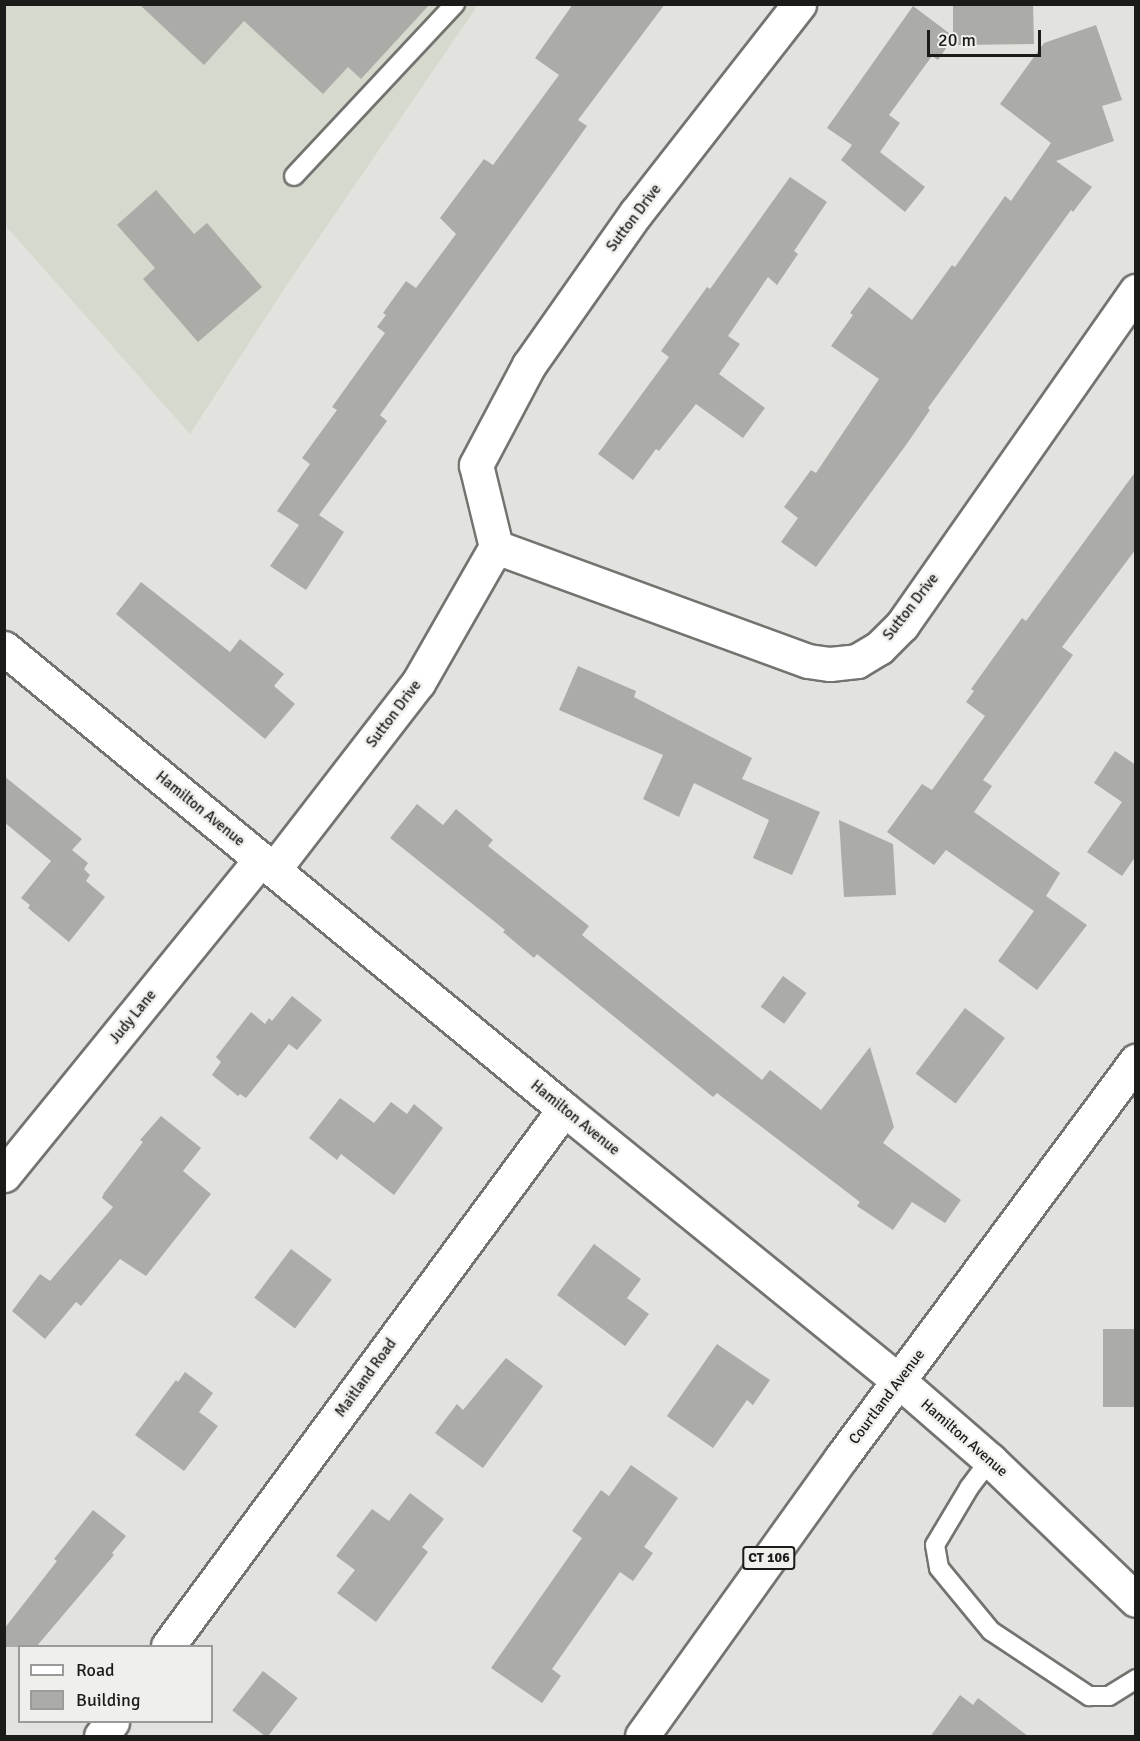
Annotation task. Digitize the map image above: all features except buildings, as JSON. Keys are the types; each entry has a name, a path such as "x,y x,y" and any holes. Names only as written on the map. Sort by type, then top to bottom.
{"street":[{"name":"Sutton Drive","path":"268,864 418,683 496,546 476,465 529,365 636,213 798,4"},
{"name":"Sutton Drive","path":"496,546 808,661 830,664 857,661 879,648 902,625 1136,291"},
{"name":"Hamilton Avenue","path":"4,648 564,1109 899,1381 990,1460 1136,1600"},
{"name":"Judy Lane","path":"4,1175 268,864"},
{"name":"Courtland Avenue","path":"642,1737 899,1381 1136,1061"},
{"name":"Maitland Road","path":"169,1645 564,1109"},
{"path":"101,1737 111,1723"}],"lane":[{"path":"294,176 455,4"},
{"path":"990,1460 969,1488 935,1545 939,1568 991,1631 1089,1696 1109,1696 1136,1679"}],"shaded area":[{"path":"4,5 478,5 292,277 190,434 5,225"}]}
